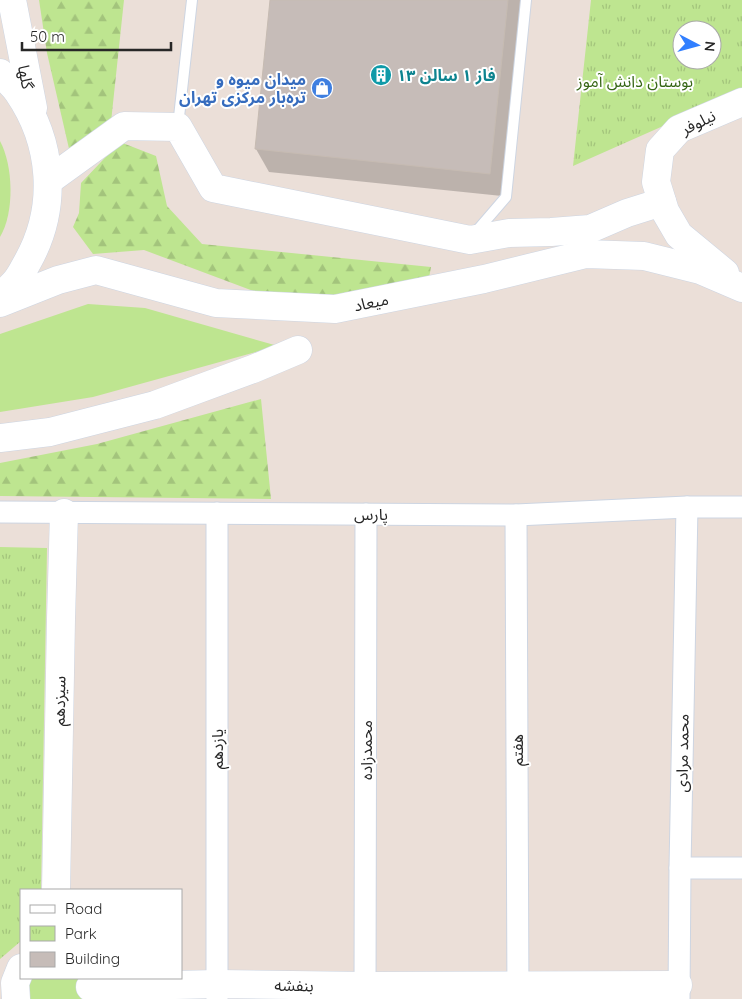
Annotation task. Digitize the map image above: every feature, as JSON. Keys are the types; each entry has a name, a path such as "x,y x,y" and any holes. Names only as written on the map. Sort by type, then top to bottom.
{"street":[{"name":"گلها","path":"12,0 36,124"},
{"path":"0,73 18,91 36,124 45,152 48,181 47,210 36,247 17,280 0,297"},
{"name":"نیلوفر","path":"742,102 679,129 660,150 656,182 665,211 679,235 742,287"},
{"path":"48,181 124,126 178,127 213,188 470,240 510,234 590,229 627,213 662,202"},
{"path":"470,240 484,279"},
{"name":"میعاد","path":"0,303 58,280 96,270 216,303 336,310 484,279 586,254 644,256 700,270 742,287"},
{"path":"0,438 50,432 155,405 253,369 298,350"},
{"name":"پارس","path":"0,512 516,515 687,507 742,507"},
{"name":"محمد مرادی","path":"678,992 687,507"},
{"name":"سیزدهم","path":"56,889 60,619 64,513"},
{"name":"یازدهم","path":"217,513 217,992"},
{"name":"محمدزاده","path":"365,992 366,514"},
{"name":"هفتم","path":"516,515 518,992"},
{"path":"680,868 742,868"},
{"name":"بنفشه","path":"89,988 217,992 678,992"}],"lane":[{"path":"178,127 192,0"},
{"path":"470,240 506,197 526,0"}],"green space":[{"path":"39,0 124,0 111,122 70,153 47,53"},
{"name":"بوستان دانش آموز","path":"591,0 742,0 742,91 573,166"},
{"path":"0,141 10,175 10,202 5,227 0,237"},
{"path":"120,142 156,156 167,206 202,244 431,267 429,278 374,299 269,297 144,250 93,254 73,227 79,213 81,183"},
{"path":"88,304 145,308 278,346 93,397 0,412 0,334"},
{"path":"261,399 271,499 0,496 0,463 97,444"},
{"path":"0,547 47,548 41,889 20,889 20,942 0,959"},
{"path":"23,979 82,979 84,999 22,999"}],"building":[{"name":"فاز ۱ سالن ۱۳","path":"270,0 508,0 490,174 255,149"}],"place":[{"name":"فاز ۱ سالن ۱۳","path":"381,75"},
{"name":"میدان میوه و تره‌بار مرکزی تهران","path":"322,88"}]}
